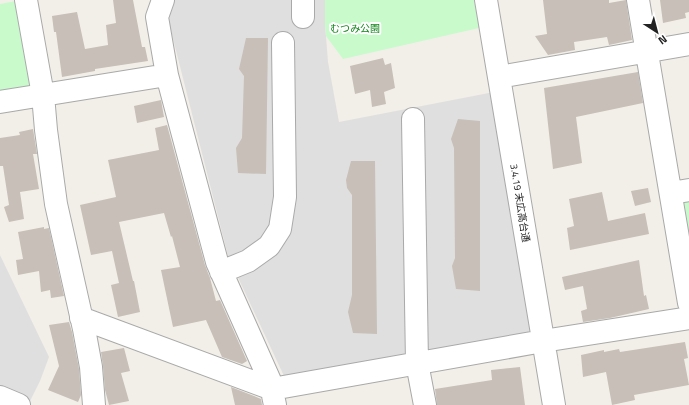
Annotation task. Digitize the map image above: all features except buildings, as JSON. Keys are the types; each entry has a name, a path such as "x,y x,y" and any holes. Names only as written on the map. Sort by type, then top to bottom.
{"street":[{"path":"26,0 43,95 56,204 91,367 94,405"},
{"path":"163,0 157,17 167,75 217,262 270,381 274,397"},
{"name":"3.4.19 末広高台通","path":"486,0 554,405"},
{"path":"638,0 647,52 680,192 689,303"},
{"path":"221,272 248,261 269,246 280,229 285,197 283,44"},
{"path":"499,77 689,44"},
{"path":"0,102 167,75"},
{"path":"413,119 417,363 425,405"},
{"path":"81,318 274,397 417,363 689,318"},
{"path":"0,397 19,405"}],"shaded area":[{"path":"175,0 325,0 328,62 339,122 494,92 531,335 284,376 228,256 168,19"},
{"path":"0,255 49,357 40,381 28,405 0,405"}],"green space":[{"name":"むつみ公園","path":"325,0 474,0 479,28 343,59 326,36"},
{"path":"16,1 31,88 0,93 0,4"},
{"path":"689,201 689,252 681,203"}]}
